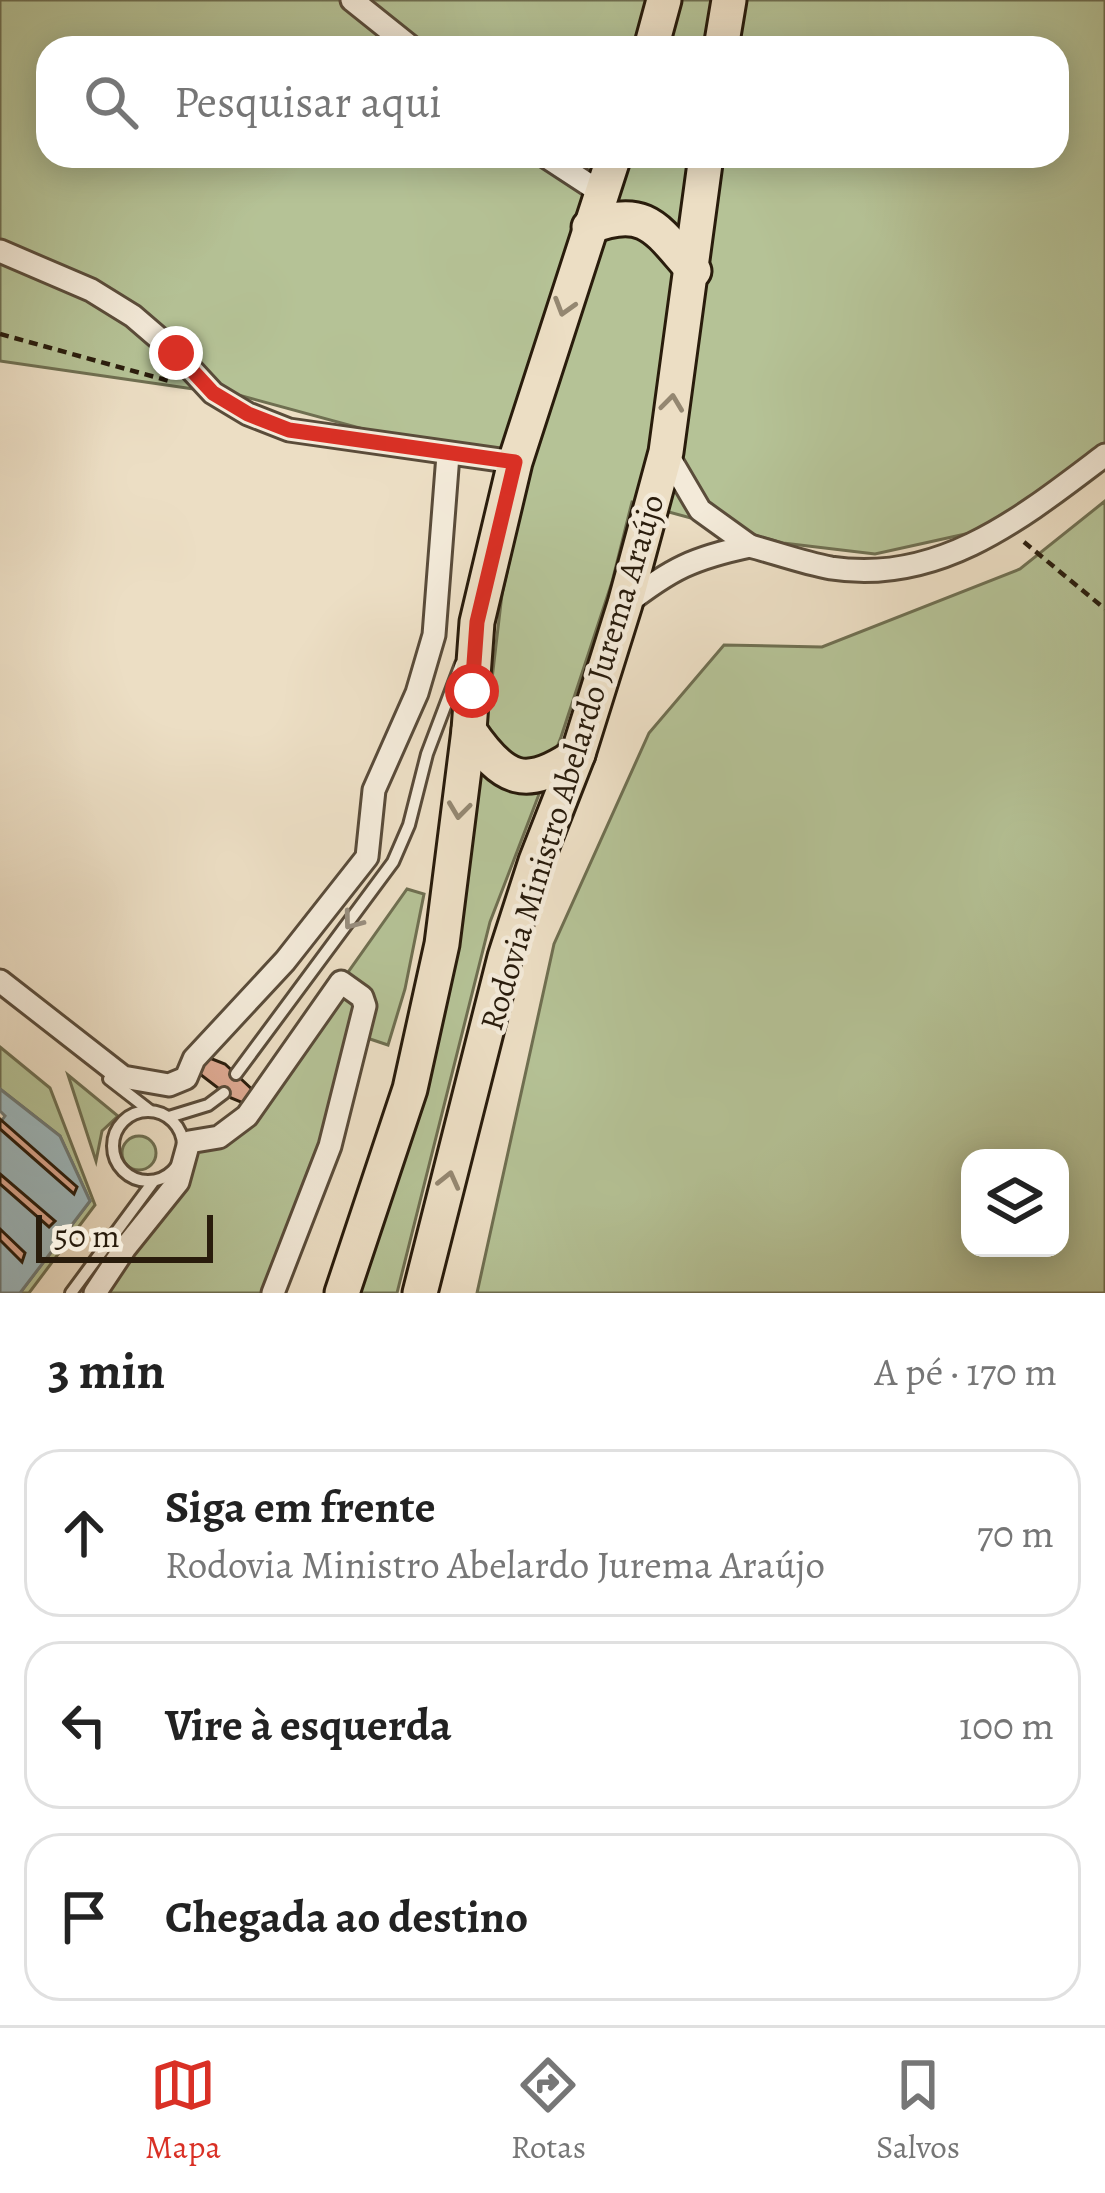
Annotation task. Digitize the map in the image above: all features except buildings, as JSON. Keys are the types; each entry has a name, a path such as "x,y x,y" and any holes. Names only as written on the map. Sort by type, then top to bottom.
{"main road":[{"path":"654,36 664,0"},
{"path":"724,36 729,0"},
{"name":"Rodovia Ministro Abelardo Jurema Araújo","path":"342,1293 410,1089 442,944 469,730 477,622 515,462 609,168"},
{"name":"Rodovia Ministro Abelardo Jurema Araújo","path":"420,1293 505,957 578,754 666,452 705,168"},
{"path":"589,226 615,216 651,225 694,271"},
{"path":"469,730 497,766 512,776 543,774 578,754"}],"street":[{"path":"352,0 397,36"},
{"path":"563,168 600,192"},
{"path":"0,251 74,281 133,316 213,393 248,414 289,430 515,462"},
{"path":"666,452 700,510 750,546 830,568 914,568 963,551 1105,455"},
{"path":"0,981 123,1077 170,1085 187,1078 194,1059 285,962 367,857 374,790 417,693 434,635 448,454"},
{"path":"625,604 693,560 750,546"},
{"path":"95,1293 124,1248 178,1182 189,1142 219,1137 247,1116 341,982 362,997 364,1006 330,1146 273,1293"}],"lane":[{"path":"236,1074 393,862 477,622"},
{"path":"0,992 149,1110 169,1117 208,1105 224,1093"},
{"path":"149,1110 120,1124 112,1146 120,1169 153,1182"},
{"path":"71,1293 153,1182 181,1160 182,1137 169,1117"}],"path":[{"path":"0,334 213,393"},
{"path":"1006,526 1105,609"}],"green space":[{"path":"0,0 1105,0 1105,453 988,529 875,554 783,543 632,502 612,582 561,737 490,922 397,1293 355,1293 490,696 502,594 529,474 242,396 0,361"},
{"path":"1105,501 1105,1293 477,1293 554,944 649,733 724,645 822,647 1020,569"},
{"path":"407,889 424,894 388,1045 358,1035 273,1293 95,1293 155,1212 189,1142 219,1137"},
{"path":"0,1047 50,1088 95,1205 29,1293 20,1293 90,1201 60,1136 0,1089"},
{"path":"68,1075 118,1116 102,1131 96,1161"},
{"path":"139,1136 151,1141 156,1153 151,1165 139,1170 127,1165 122,1153 127,1141"}],"water":[{"path":"0,1089 60,1136 90,1201 20,1293 0,1293 0,1123 5,1116 0,1111"}],"route":[{"path":"176,353 213,393 289,430 515,462 477,622 472,691"}]}
